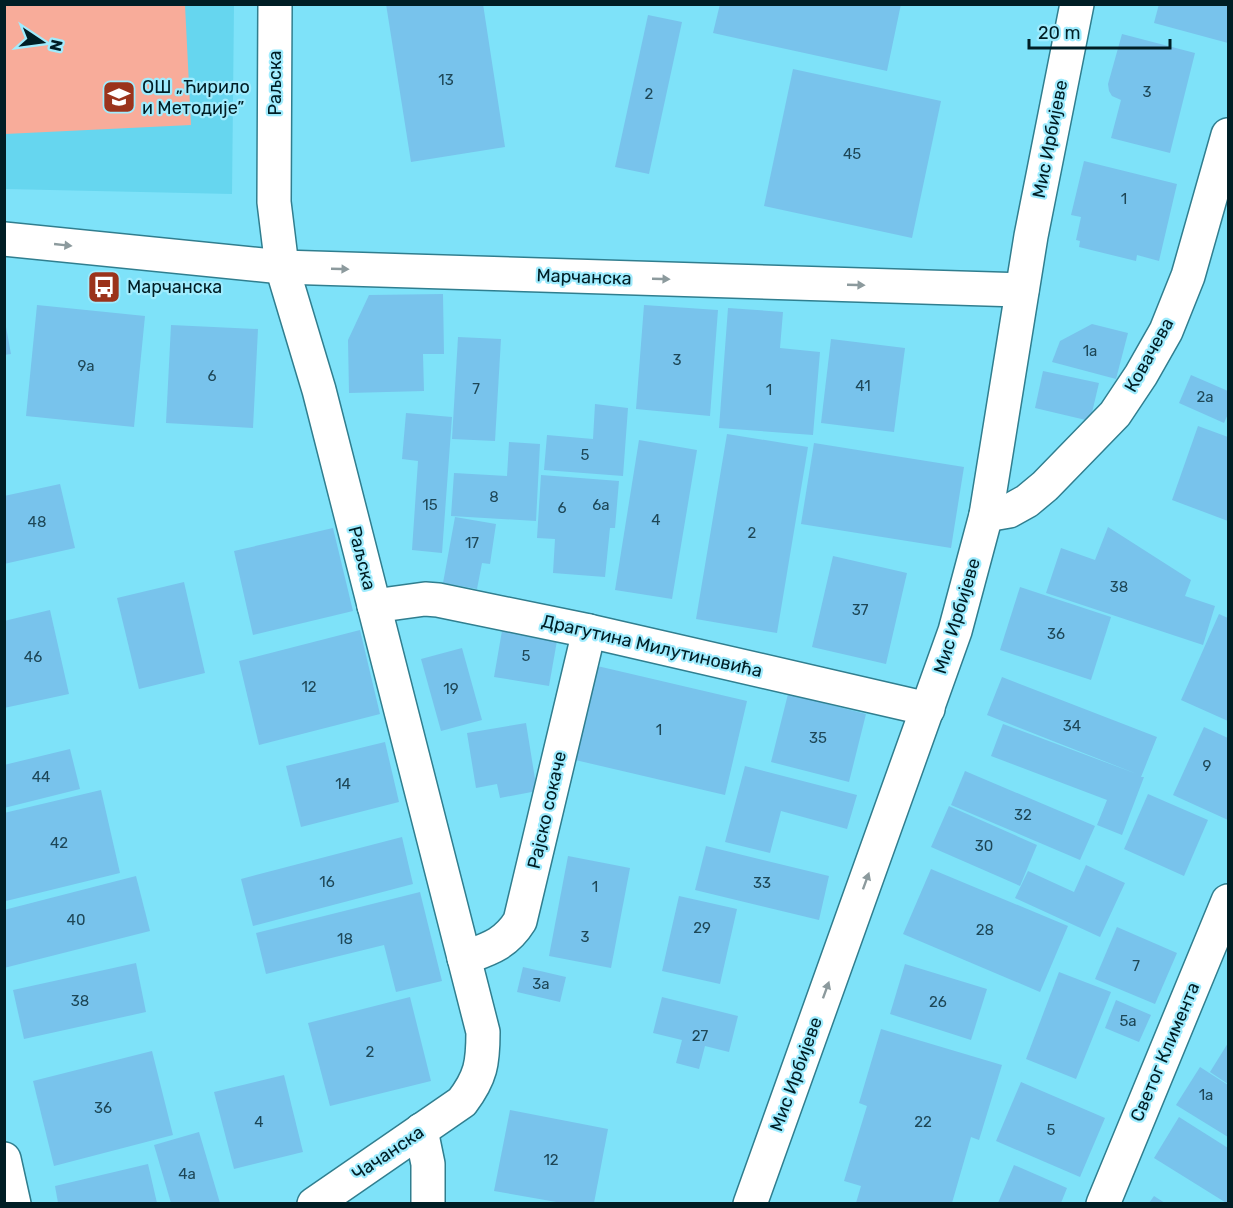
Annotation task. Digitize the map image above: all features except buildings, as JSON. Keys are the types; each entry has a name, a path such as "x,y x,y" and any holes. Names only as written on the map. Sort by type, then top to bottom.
{"street":[{"name":"Раљска","path":"275,4 274,202 282,267 319,390 483,1032 483,1057 472,1089 462,1102"},
{"name":"Мис Ирбијеве","path":"750,1203 955,631 986,515 1022,290 1077,4"},
{"name":"Ковачева","path":"986,515 1009,511 1027,501 1045,486 1115,414 1141,375 1166,331 1188,276 1228,135"},
{"name":"Марчанска","path":"4,239 282,267 1022,290"},
{"name":"Драгутина Милутиновића","path":"374,606 424,599 438,600 589,631 928,709"},
{"name":"Рајско сокаче","path":"464,958 495,946 512,935 520,921 589,631"},
{"name":"Светог Климента","path":"1103,1203 1228,901"},
{"name":"Чачанска","path":"314,1203 462,1102"},
{"path":"421,1130 428,1164 429,1203"},
{"path":"4,1159 14,1203"}],"shaded area":[{"path":"4,5 185,5 191,125 5,134"},
{"name":"ОШ „Ћирило и Методије”","path":"5,5 234,5 232,194 5,189"}],"place":[{"name":"ОШ „Ћирило и Методије”","path":"119,97"},
{"name":"Марчанска","path":"104,287"}]}
